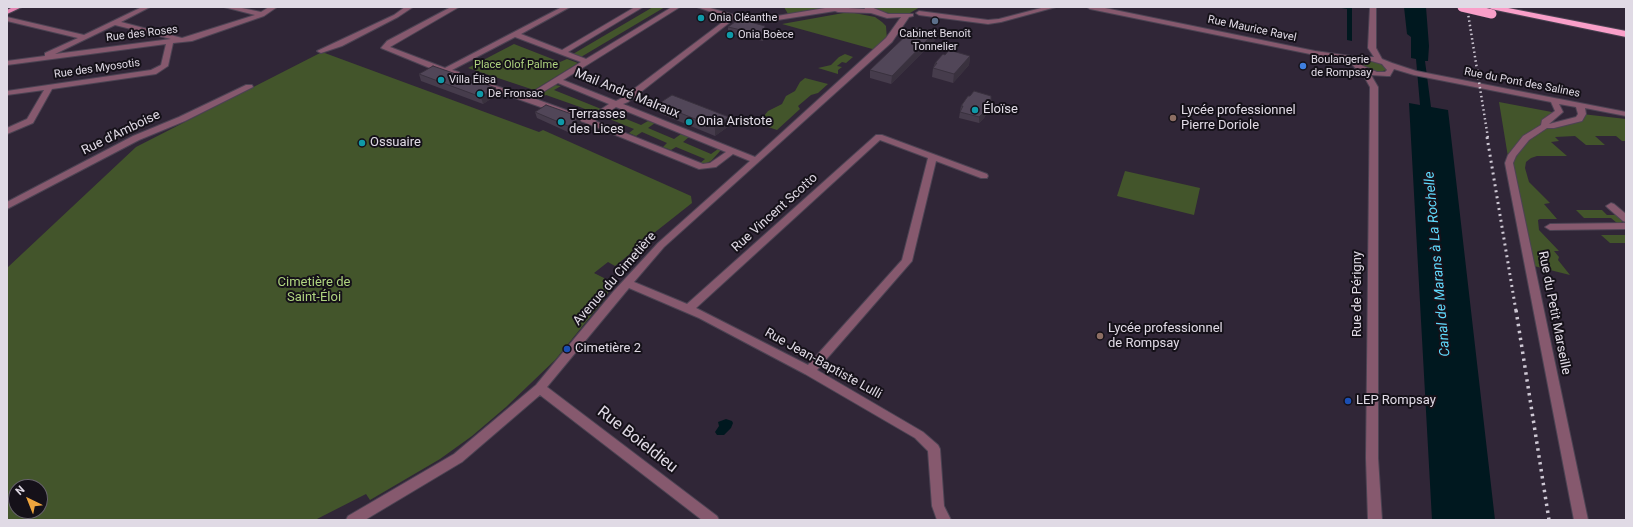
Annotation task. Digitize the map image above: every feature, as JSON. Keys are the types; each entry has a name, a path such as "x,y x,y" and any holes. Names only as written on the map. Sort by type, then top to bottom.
{"highway":[{"path":"1462,7 1492,10 1626,34"},
{"path":"1492,10 1626,41"}],"main road":[{"path":"7,12 19,7"}],"street":[{"path":"227,7 262,15"},
{"name":"Rue des Roses","path":"7,63 183,40 262,15 274,7"},
{"path":"321,51 339,44 396,16 410,7"},
{"path":"456,7 385,48 389,51 589,120 702,167 713,166 732,151"},
{"path":"444,70 566,7"},
{"path":"561,53 640,7"},
{"path":"528,98 677,7"},
{"path":"700,7 734,17 753,20 771,19 834,10 870,9 887,16 906,16 919,13 988,22 999,21 1052,7"},
{"path":"724,14 733,7"},
{"path":"834,10 844,7"},
{"path":"919,13 926,7 950,16"},
{"name":"Rue Maurice Ravel","path":"1090,7 1359,61"},
{"path":"1359,61 1367,55 1372,48 1373,7"},
{"path":"41,58 143,8"},
{"path":"887,16 891,30 889,40"},
{"name":"Avenue du Cimetière","path":"353,520 458,458 540,388 564,362 661,245 889,40 906,16"},
{"path":"589,120 615,104 625,100 734,17"},
{"path":"7,18 85,37"},
{"path":"115,22 183,40"},
{"path":"515,34 587,62"},
{"name":"Rue des Myosotis","path":"7,93 153,72 164,66 170,42"},
{"path":"1372,48 1380,60 1389,68"},
{"path":"1359,61 1380,60"},
{"path":"1359,61 1364,71"},
{"name":"Rue du Pont des Salines","path":"1364,71 1376,74 1389,68 1626,114"},
{"name":"Rue de Périgny","path":"1364,71 1374,87 1372,458 1375,520"},
{"name":"Mail André Malraux","path":"557,80 755,160"},
{"path":"7,131 30,121 50,86"},
{"name":"Rue d'Amboise","path":"7,206 136,138 249,87"},
{"name":"Rue du Petit Marseille","path":"1545,126 1545,122 1559,112 1554,100"},
{"name":"Rue du Petit Marseille","path":"1580,105 1582,114 1579,119 1554,126 1545,126 1526,138 1512,155 1509,163 1581,520"},
{"name":"Rue Vincent Scotto","path":"689,308 879,137 933,157"},
{"path":"809,371 907,261 933,157 984,176"},
{"path":"1611,206 1626,220"},
{"path":"1550,227 1626,226"},
{"name":"Rue Jean-Baptiste Lulli","path":"628,283 689,308 809,371 919,435 934,449 938,506 944,520"},
{"name":"Rue Boieldieu","path":"540,388 712,520"}],"green space":[{"path":"653,7 665,7 581,57 573,54"},
{"path":"784,7 836,7 788,14"},
{"path":"872,7 920,7 910,13 894,14 878,11"},
{"path":"849,12 875,17 882,22 886,26 887,40 876,50 782,24"},
{"name":"Place Olof Palme","path":"514,44 560,62 567,59 578,63 534,90 468,68"},
{"name":"Cimetière de Saint-Éloi","path":"322,52 539,132 543,130 691,196 692,203 635,248 636,249 615,266 608,262 594,273 604,278 609,284 608,293 603,301 555,360 506,407 472,436 440,459 370,500 366,494 315,520 7,520 7,268 136,147"},
{"path":"845,54 853,57 846,63 842,62 837,66 842,67 838,70 838,74 818,68 831,65 839,57"},
{"path":"1366,59 1383,63 1387,70 1378,72 1361,66 1359,62"},
{"path":"805,78 828,84 818,93 811,95 798,106 800,109 777,130 765,126 763,123 764,116 768,111 782,104 786,96 795,91 800,82"},
{"path":"555,85 561,86 554,90 641,125 648,121 655,123 648,128 674,139 681,134 689,137 683,142 711,154 718,149 721,150 711,161 702,165 699,164 705,159 676,147 671,150 663,147 667,143 642,132 636,136 629,133 634,129 580,107 546,95 538,99 537,97"},
{"path":"1499,102 1557,113 1545,126 1579,119 1582,114 1626,119 1626,141 1622,141 1616,136 1595,136 1605,145 1586,145 1575,136 1555,137 1559,141 1551,142 1567,156 1537,156 1526,162 1525,168 1529,182 1550,203 1544,204 1557,219 1538,220 1539,230 1559,251 1554,251 1559,257 1558,260 1570,275 1530,265 1509,163"},
{"path":"1125,171 1200,188 1194,215 1117,196"},
{"path":"1576,210 1602,210 1607,215 1618,215 1623,220 1621,223 1617,223 1611,218 1584,218"},
{"path":"1601,235 1626,235 1626,243 1610,243"}],"water":[{"path":"1336,7 1352,7 1352,41 1347,40 1347,9"},
{"name":"Canal de Marans à La Rochelle","path":"1404,7 1426,7 1429,46 1428,61 1425,61 1431,107 1448,110 1495,520 1432,520 1409,103 1420,105 1416,59 1411,58 1411,37 1407,34"},
{"path":"726,419 732,421 733,423 731,428 724,435 717,435 715,432 719,426 718,422"}],"building":[{"path":"739,19 765,26 763,35 728,27"},
{"path":"915,27 935,32 892,76 870,70"},
{"path":"949,50 970,56 954,74 933,68 937,63 935,63 943,54 945,55"},
{"path":"433,66 496,88 481,97 419,74"},
{"name":"Éloïse","path":"974,91 991,96 991,102 979,117 960,112 963,106 961,106 968,96 970,96"},
{"path":"672,95 729,117 715,127 658,104"},
{"path":"546,105 580,117 568,126 535,112"}],"railway":[{"path":"1467,7 1488,138"},
{"path":"1487,137 1516,311"},
{"path":"1516,310 1549,520"}],"place":[{"name":"Onia Cléanthe","path":"701,18"},
{"name":"Cabinet Benoît Tonnelier","path":"935,21"},
{"name":"Onia Boèce","path":"730,35"},
{"name":"Boulangerie de Rompsay","path":"1303,66"},
{"name":"Villa Élisa","path":"441,80"},
{"name":"De Fronsac","path":"480,94"},
{"name":"Éloïse","path":"975,110"},
{"name":"Lycée professionnel Pierre Doriole","path":"1173,118"},
{"name":"Terrasses des Lices","path":"561,122"},
{"name":"Onia Aristote","path":"689,122"},
{"name":"Ossuaire","path":"362,143"},
{"name":"Lycée professionnel de Rompsay","path":"1100,336"},
{"name":"Cimetière 2","path":"567,349"},
{"name":"LEP Rompsay","path":"1348,401"}]}
